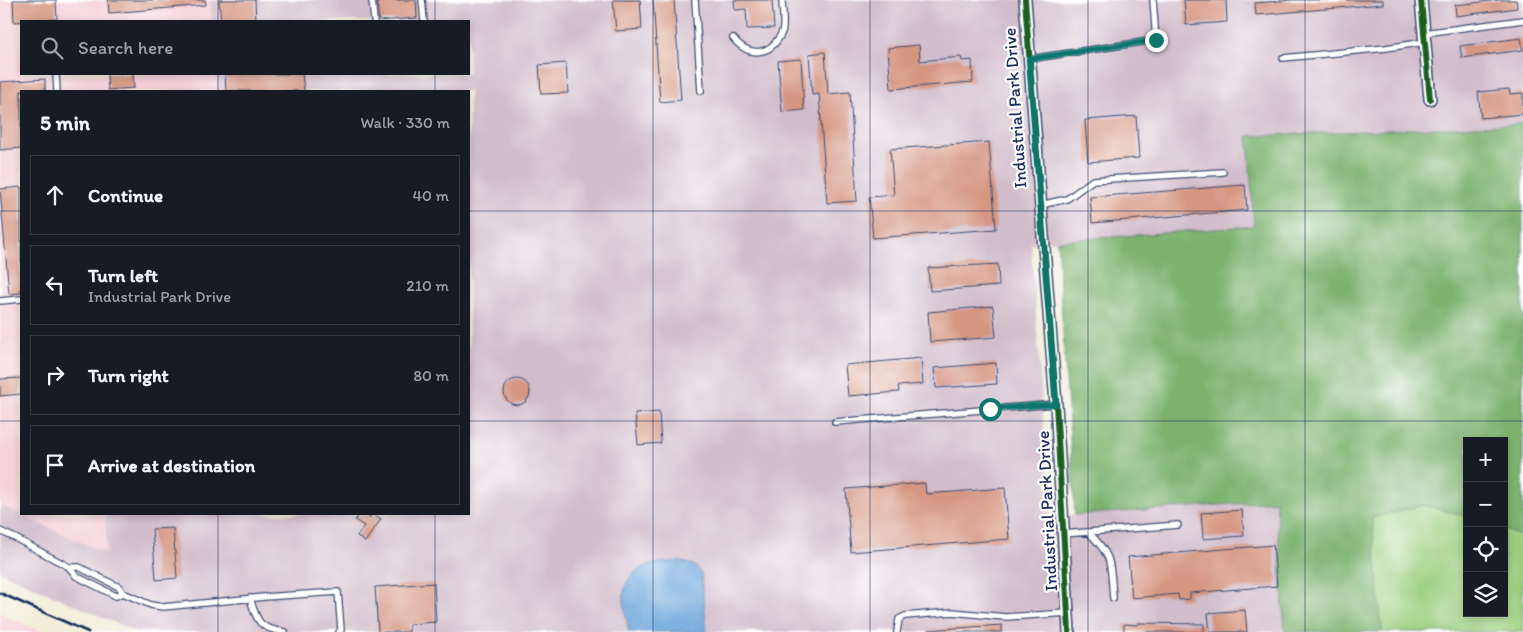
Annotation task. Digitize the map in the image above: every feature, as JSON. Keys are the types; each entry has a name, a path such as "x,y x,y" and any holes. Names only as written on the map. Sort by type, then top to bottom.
{"street":[{"name":"Industrial Park Drive","path":"1024,0 1056,404 1069,632"},
{"path":"1421,0 1430,99"}],"lane":[{"path":"372,0 374,20"},
{"path":"422,0 424,20"},
{"path":"694,0 700,90"},
{"path":"733,38 739,46 750,51 771,48 783,30 782,0"},
{"path":"1029,59 1156,40 1153,0"},
{"path":"1283,58 1386,48 1425,38 1523,20"},
{"path":"56,75 57,90"},
{"path":"1040,205 1066,199 1093,180 1223,172"},
{"path":"0,301 20,299"},
{"path":"835,422 1056,404"},
{"path":"1063,534 1178,525"},
{"path":"0,531 69,567 76,576 116,596 123,593"},
{"path":"1088,532 1108,556 1113,598"},
{"path":"69,567 79,567 119,587 123,593 163,607 250,598 338,592 341,630 339,632"},
{"path":"250,598 256,616 264,627 285,632"},
{"path":"898,632 899,619 905,616 952,612 1005,617 1068,612"}],"shaded area":[{"path":"0,0 210,0 212,20 20,20 20,75 216,75 217,90 20,90 20,514 0,505"},
{"path":"210,0 1523,0 1523,124 1248,136 1254,226 1031,243 1050,516 1276,501 1285,632 136,632 0,572 0,505 107,554 105,515 470,515 470,90 217,90 216,75 470,75 470,20 212,20"},
{"path":"22,515 105,515 107,554"},
{"path":"0,613 41,632 0,632"}],"green space":[{"path":"1523,124 1523,537 1508,531 1508,437 1463,437 1463,515 1423,505 1372,518 1382,632 1285,632 1276,501 1075,515 1057,241 1254,226 1248,136"},
{"path":"1423,505 1463,515 1463,617 1508,617 1508,531 1523,537 1523,632 1382,632 1371,518"}],"water":[{"path":"680,561 694,565 701,573 707,632 629,632 624,593 631,576 645,566"}],"building":[{"path":"13,0 56,0 57,19 20,20 20,22 14,22"},
{"path":"108,0 205,0 206,5 109,13"},
{"path":"219,0 255,0 256,20 221,20"},
{"path":"377,0 416,0 417,18 379,20"},
{"path":"613,0 640,0 642,29 616,31"},
{"path":"653,0 674,0 681,100 660,102"},
{"path":"734,0 772,0 774,28 747,29 746,9 735,10"},
{"path":"1184,0 1226,0 1227,22 1186,25"},
{"path":"1292,0 1383,0 1383,4 1256,15 1255,3"},
{"path":"1516,0 1517,8 1456,16 1455,5"},
{"path":"1521,38 1523,50 1462,58 1460,46"},
{"path":"919,45 920,61 961,57 962,61 972,60 973,82 891,89 888,48"},
{"path":"825,52 828,94 850,92 857,201 827,203 819,94 812,95 809,54"},
{"path":"801,59 804,110 782,112 778,61"},
{"path":"566,63 568,93 541,94 539,65"},
{"path":"107,75 133,75 134,88 108,90"},
{"path":"225,75 302,75 304,90 226,90"},
{"path":"45,79 45,90 20,90 20,148 0,150 0,82"},
{"path":"1509,89 1510,94 1523,93 1523,114 1481,118 1478,92"},
{"path":"1136,116 1139,158 1088,162 1085,120"},
{"path":"989,142 996,229 873,238 869,197 894,195 890,149"},
{"path":"1245,185 1247,210 1092,223 1090,197"},
{"path":"20,187 20,293 9,294 0,189"},
{"path":"998,264 999,286 930,291 928,268"},
{"path":"993,306 996,337 930,342 928,312"},
{"path":"921,358 923,384 898,386 899,392 848,396 845,365"},
{"path":"996,363 997,384 936,388 934,368"},
{"path":"20,378 20,394 0,396 0,379"},
{"path":"517,379 526,383 530,392 526,401 517,405 508,401 504,392 508,383"},
{"path":"659,412 661,443 638,445 635,414"},
{"path":"925,483 926,494 1005,488 1009,539 851,552 846,489"},
{"path":"1242,510 1244,536 1203,539 1201,513"},
{"path":"359,515 370,517 375,515 381,519 365,542 357,536 364,526 355,520"},
{"path":"173,528 177,578 156,580 152,529"},
{"path":"1273,545 1277,586 1190,593 1190,599 1179,600 1178,594 1132,598 1128,557"},
{"path":"434,583 436,622 409,624 409,632 378,632 375,587"},
{"path":"1245,610 1247,632 1210,632 1208,613"},
{"path":"1138,623 1204,624 1204,632 1124,632 1124,624 1138,625"},
{"path":"1002,625 1002,632 928,632 928,630"}],"railway":[{"path":"0,593 88,632"}],"cycle path":[{"path":"1025,0 1056,404 1069,632"},
{"path":"1421,0 1430,99"}],"route":[{"path":"990,409 1056,404 1029,59 1156,40"}]}
